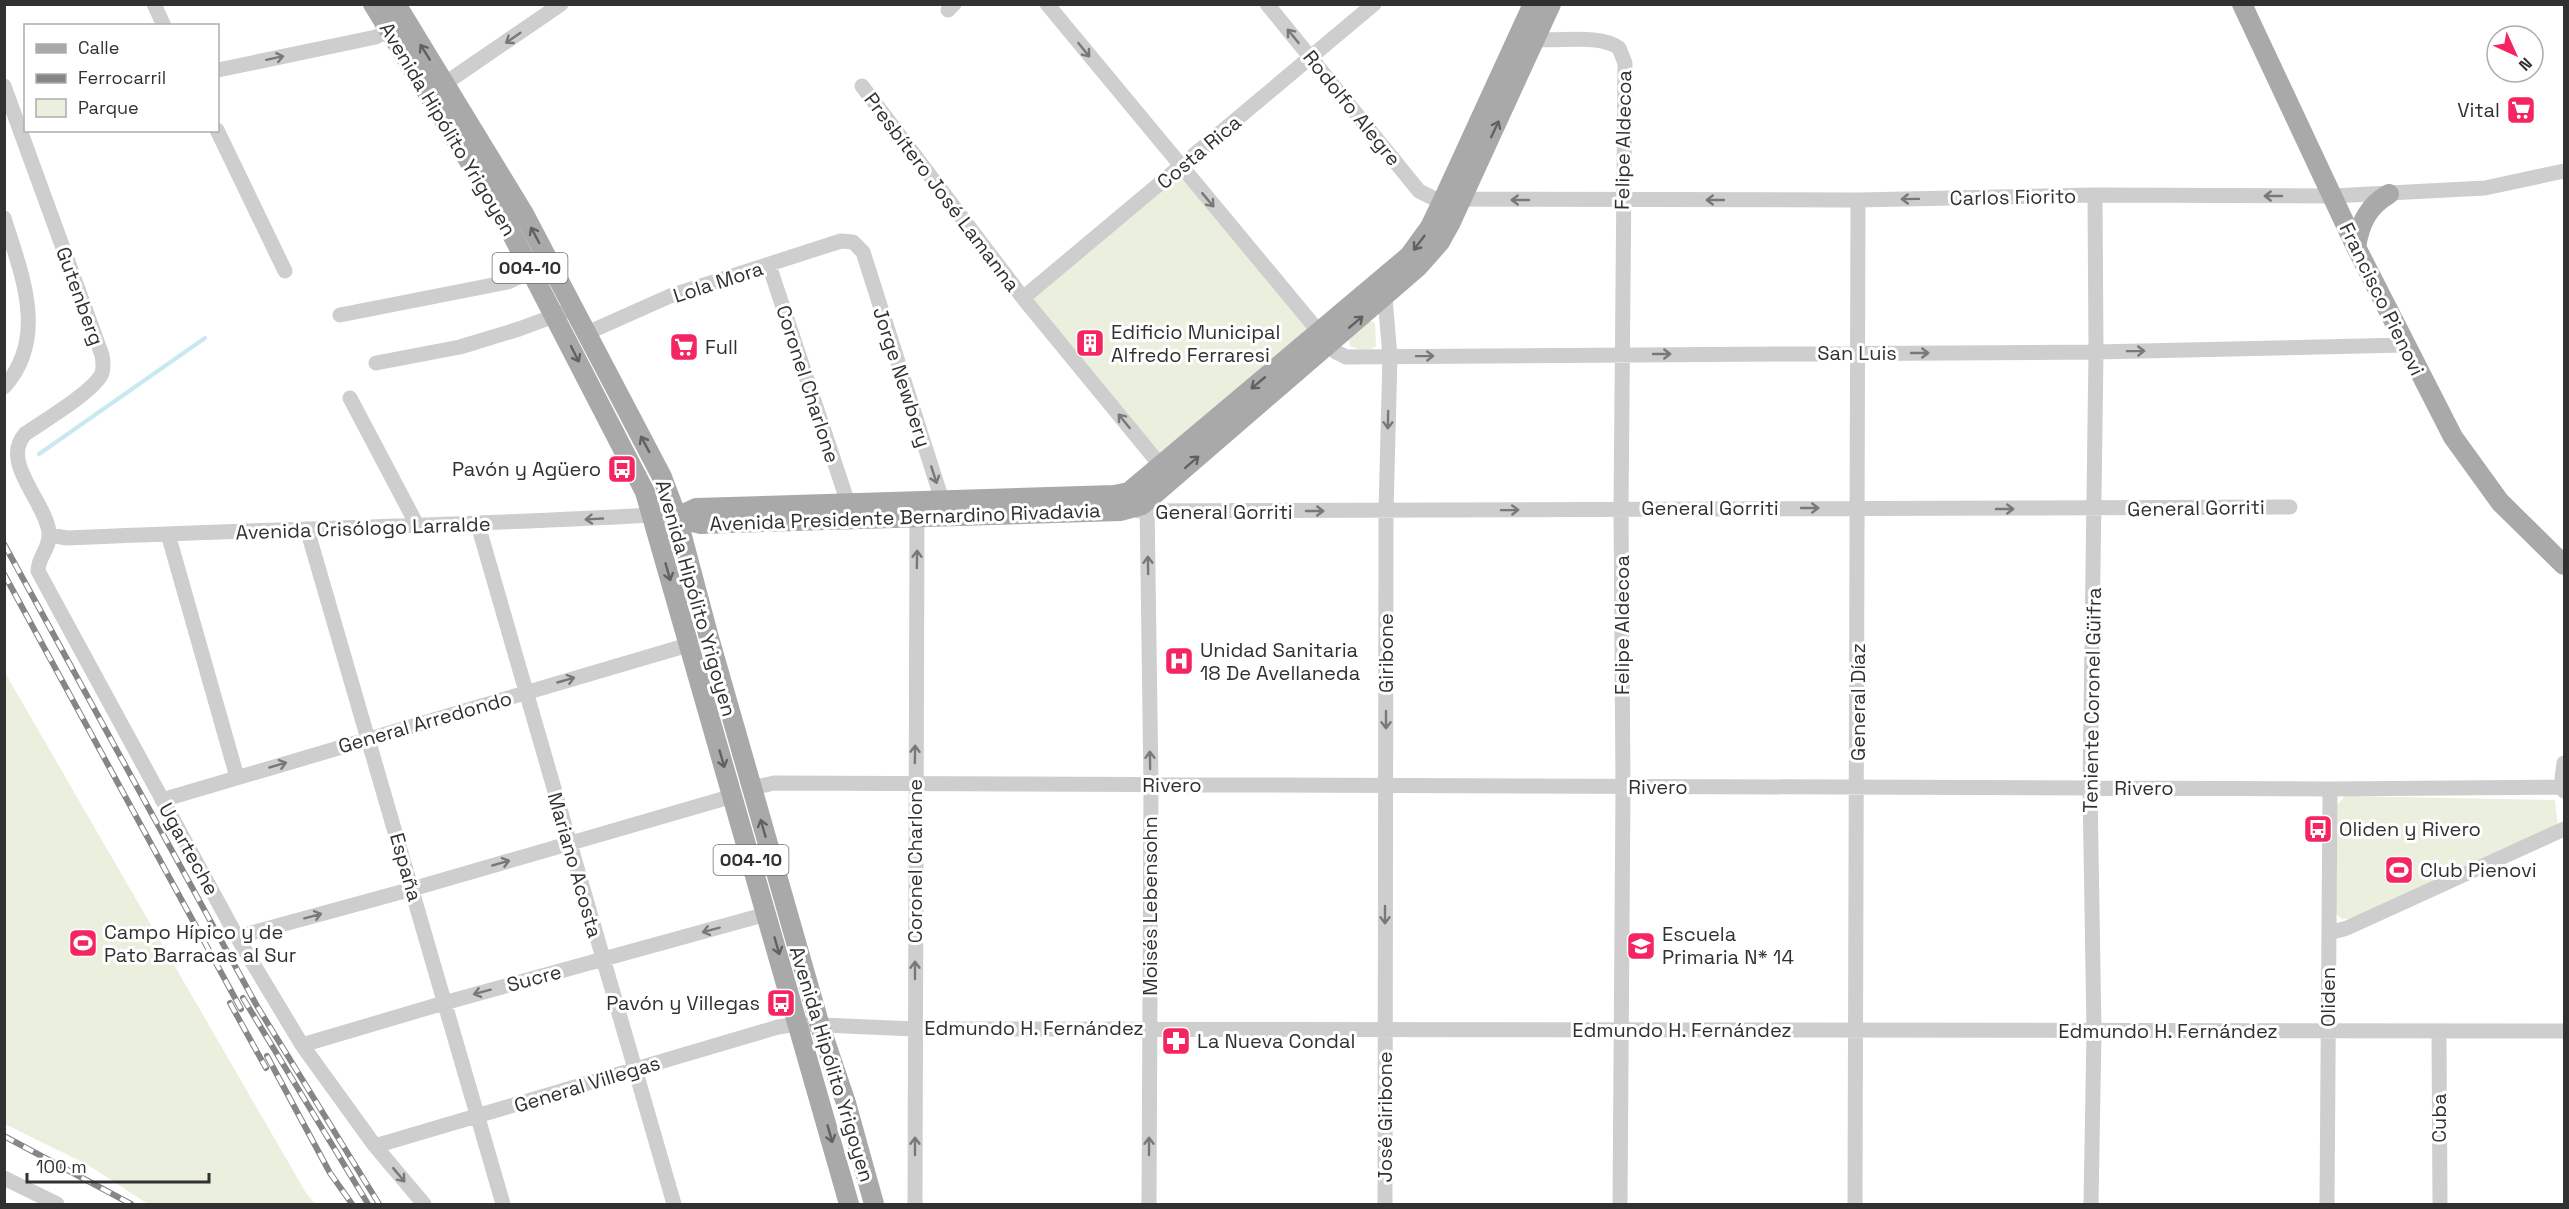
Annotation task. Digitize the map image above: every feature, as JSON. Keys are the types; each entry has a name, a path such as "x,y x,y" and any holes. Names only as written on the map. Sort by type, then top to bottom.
{"main road":[{"name":"Avenida Hipólito Yrigoyen","path":"373,4 502,215 532,271 564,312 586,333 662,477 677,517 820,1026 846,1103 874,1204"},
{"name":"Avenida Presidente Bernardino Rivadavia","path":"1528,39 1533,4"},
{"name":"Avenida Presidente Bernardino Rivadavia","path":"942,508 1121,494 1138,486 1384,288 1430,255 1445,233 1452,200 1528,39 1551,4"},
{"name":"Francisco Pienovi","path":"2242,4 2356,247 2453,437 2484,482 2520,524 2565,565"},
{"name":"Avenida Hipólito Yrigoyen","path":"401,12 515,198 652,515 799,1024 847,1204"},
{"path":"2356,247 2359,232 2367,214 2380,199 2389,194"},
{"name":"Avenida Presidente Bernardino Rivadavia","path":"677,517 696,508 848,503 917,508 1142,508 1324,338"},
{"name":"Avenida Presidente Bernardino Rivadavia","path":"677,517 701,524 917,508"},
{"name":"Avenida Crisólogo Larralde","path":"652,515 677,517"}],"street":[{"path":"154,4 163,24"},
{"path":"428,95 561,4"},
{"path":"1047,4 1324,338"},
{"name":"Rodolfo Alegre","path":"1267,4 1419,191 1427,196 1452,200"},
{"name":"Costa Rica","path":"1023,298 1374,4"},
{"path":"219,70 376,37 389,30 401,12"},
{"name":"Felipe Aldecoa","path":"1528,39 1606,41 1619,48 1625,63 1622,200 1624,354 1621,509 1623,787 1620,1204"},
{"name":"Gutenberg","path":"4,86 20,113"},
{"name":"Presbítero José Lamanna","path":"862,86 1023,298 1161,466"},
{"name":"Gutenberg","path":"26,132 102,354 103,364 102,374 93,387 17,440 13,448 14,463 48,527 49,535"},
{"path":"218,132 285,272"},
{"name":"Carlos Fiorito","path":"1452,200 1858,200 2095,195 2332,196 2485,188 2565,171"},
{"name":"Teniente Coronel Güifra","path":"2091,1204 2094,1031 2090,788 2096,352 2095,195"},
{"name":"General Díaz","path":"1856,1204 1858,200"},
{"path":"4,218 25,289 30,323 29,339 22,358 12,378 4,387"},
{"name":"Lola Mora","path":"586,333 670,296 841,241 853,242"},
{"name":"Jorge Newbery","path":"853,242 863,252 942,508"},
{"name":"Coronel Charlone","path":"769,266 848,503"},
{"path":"340,315 508,282 532,271"},
{"name":"Giribone","path":"1384,288 1390,356 1386,511 1384,1029"},
{"path":"376,363 460,347 564,312"},
{"name":"San Luis","path":"1324,338 1336,352 1347,357 2096,352 2405,345"},
{"path":"350,398 417,525"},
{"name":"Moisés Lebensohn","path":"1149,1204 1151,784 1142,508 1161,466"},
{"name":"General Gorriti","path":"1142,508 1386,511 2290,507"},
{"name":"Coronel Charlone","path":"915,1204 917,508"},
{"name":"Avenida Crisólogo Larralde","path":"49,535 67,538 417,525 478,525 652,515"},
{"name":"Mariano Acosta","path":"478,525 674,1204"},
{"name":"España","path":"307,529 503,1204"},
{"path":"168,534 237,777"},
{"name":"Ugarteche","path":"49,535 48,545 38,560 38,571 237,936 302,1045 375,1146 424,1204"},
{"name":"General Arredondo","path":"162,800 688,645"},
{"path":"2564,788 2562,778 2565,763"},
{"name":"Rivero","path":"752,788 774,783 2564,788"},
{"name":"Oliden","path":"2328,1204 2330,789"},
{"path":"237,936 412,889 733,796"},
{"path":"2329,933 2358,923 2565,829"},
{"name":"Sucre","path":"302,1045 444,1003 767,914"},
{"name":"Edmundo H. Fernández","path":"799,1024 915,1029 2328,1032 2565,1030"},
{"name":"General Villegas","path":"375,1146 778,1027 799,1024"},
{"name":"José Giribone","path":"1384,1029 1385,1204"},
{"name":"Cuba","path":"2439,1032 2440,1204"},
{"path":"4,1178 57,1204"}],"green space":[{"path":"1180,167 1319,332 1161,466 1023,298"},
{"path":"1370,321 1375,323 1376,346 1363,350 1350,346 1349,339 1364,323"},
{"name":"Campo Hípico y de Pato Barracas al Sur","path":"4,671 306,1193 315,1204 148,1204 88,1165 5,1124"},
{"name":"Club Pienovi","path":"2345,796 2555,800 2558,826 2352,919 2342,919 2336,914 2337,805"}],"waterway":[{"path":"39,454 205,338"}],"railway":[{"path":"4,544 257,1006 379,1204"},
{"path":"4,574 241,1009"},
{"path":"243,998 368,1204"},
{"path":"230,1003 266,1068"},
{"path":"267,1056 330,1173 352,1204"},
{"path":"4,1136 131,1204"}],"place":[{"name":"Vital","path":"2521,110"},
{"name":"Edificio Municipal Alfredo Ferraresi","path":"1090,343"},
{"name":"Full","path":"684,347"},
{"name":"Pavón y Agüero","path":"622,469"},
{"name":"Unidad Sanitaria 18 De Avellaneda","path":"1179,661"},
{"name":"Oliden y Rivero","path":"2318,829"},
{"name":"Club Pienovi","path":"2399,870"},
{"name":"Campo Hípico y de Pato Barracas al Sur","path":"83,943"},
{"name":"Escuela Primaria N* 14","path":"1641,946"},
{"name":"Pavón y Villegas","path":"781,1003"},
{"name":"La Nueva Condal","path":"1176,1041"}]}
